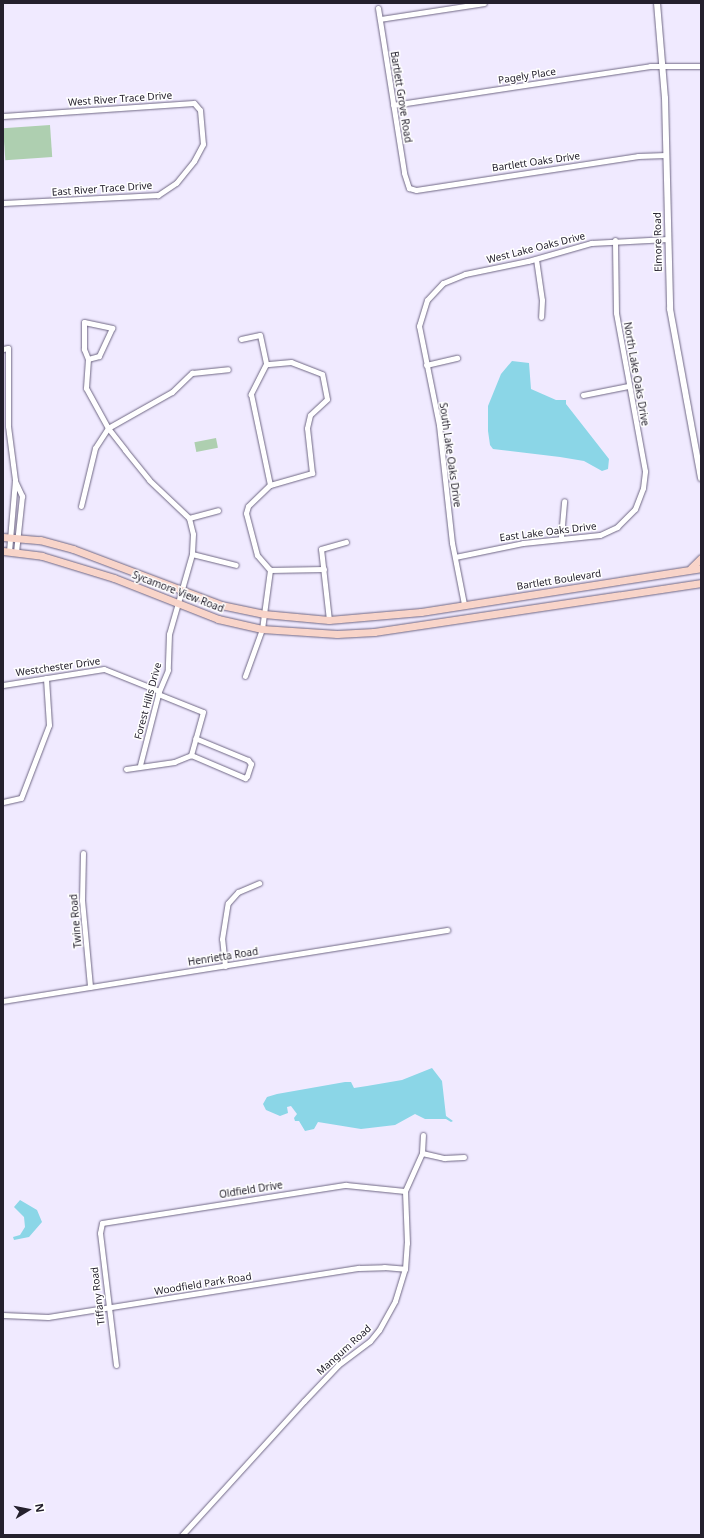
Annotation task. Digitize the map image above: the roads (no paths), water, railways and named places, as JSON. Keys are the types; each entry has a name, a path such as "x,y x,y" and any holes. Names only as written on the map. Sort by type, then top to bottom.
{"main road":[{"name":"Sycamore View Road","path":"3,537 40,540 73,549 181,593 264,617 329,620 372,618 421,612"},
{"name":"Sycamore View Road","path":"9,551 42,556 114,578 218,619 262,628 337,634 374,632 572,602"},
{"path":"689,570 701,558"},
{"name":"Bartlett Boulevard","path":"421,612 464,604 701,568"},
{"path":"570,588 572,602 701,583"},
{"path":"372,618 374,632"}],"street":[{"path":"380,19 484,3"},
{"name":"Elmore Road","path":"656,3 664,66 668,240 672,324 701,475"},
{"name":"Bartlett Grove Road","path":"378,8 404,172 409,188"},
{"name":"Pagely Place","path":"393,105 664,66 701,66"},
{"name":"West River Trace Drive","path":"3,116 194,103 200,110 203,144"},
{"name":"East River Trace Drive","path":"3,203 158,195 176,183 194,161 203,144"},
{"name":"Bartlett Oaks Drive","path":"409,188 416,190 638,156 666,155"},
{"name":"West Lake Oaks Drive","path":"423,308 434,291 452,278 536,259 575,247 615,240 668,240"},
{"name":"North Lake Oaks Drive","path":"615,240 616,313 628,386 645,472 643,488 635,509"},
{"path":"536,259 542,300 541,317"},
{"name":"South Lake Oaks Drive","path":"423,308 419,326 441,440 455,557 464,604"},
{"path":"88,359 98,356 112,328 84,322 84,349 88,359 86,388 108,428 149,480 189,518 218,510"},
{"path":"241,339 260,336 266,364 251,394 270,485"},
{"path":"5,348 6,426 15,480 14,538"},
{"path":"426,365 457,358"},
{"path":"245,676 262,628 270,570 257,555 246,513 248,506 270,485 312,473 307,428 310,415 327,399 322,374 291,362 266,364"},
{"path":"81,506 95,448 108,428 172,392 192,373 228,368"},
{"path":"583,395 628,386"},
{"path":"9,551 14,538 22,496 15,480"},
{"path":"561,537 564,501"},
{"name":"East Lake Oaks Drive","path":"455,557 561,537 600,535 609,532 626,521 635,509"},
{"name":"Forest Hills Drive","path":"140,765 159,692 168,670 169,634 192,554 193,534 189,518"},
{"path":"329,620 321,549 346,542"},
{"path":"192,554 236,565"},
{"path":"270,570 324,569"},
{"name":"Westchester Drive","path":"3,685 104,668 203,712 195,738"},
{"path":"3,802 21,798 49,725 46,678"},
{"path":"126,768 140,765 174,762 191,755 245,778 251,764 248,760 195,738 191,755"},
{"name":"Twine Road","path":"84,853 82,900 90,987"},
{"path":"225,966 222,939 228,903 238,892 259,883"},
{"name":"Henrietta Road","path":"3,1001 447,930"},
{"name":"Mangum Road","path":"182,1535 323,1381 370,1341 380,1330 395,1301 405,1269 407,1244 405,1191 422,1153 423,1135"},
{"path":"422,1153 444,1158 464,1157"},
{"name":"Oldfield Drive","path":"100,1225 110,1221 346,1185 405,1191"},
{"name":"Tiffany Road","path":"100,1225 116,1365"},
{"name":"Woodfield Park Road","path":"3,1315 48,1317 359,1268 384,1267 405,1269"}],"water":[{"path":"512,361 529,363 531,389 556,400 566,400 566,404 609,459 608,469 602,471 584,461 493,449 490,445 488,431 488,406 501,374"},
{"path":"432,1068 442,1081 446,1116 453,1121 451,1122 446,1119 425,1119 415,1114 395,1125 361,1129 318,1122 314,1129 305,1131 299,1121 295,1121 294,1118 297,1114 291,1106 287,1107 288,1113 280,1116 266,1110 263,1104 267,1097 277,1094 345,1082 351,1082 354,1088 367,1086 402,1080"},
{"path":"20,1200 37,1210 42,1222 29,1237 14,1240 13,1237 20,1235 25,1227 24,1217 14,1207"}]}
